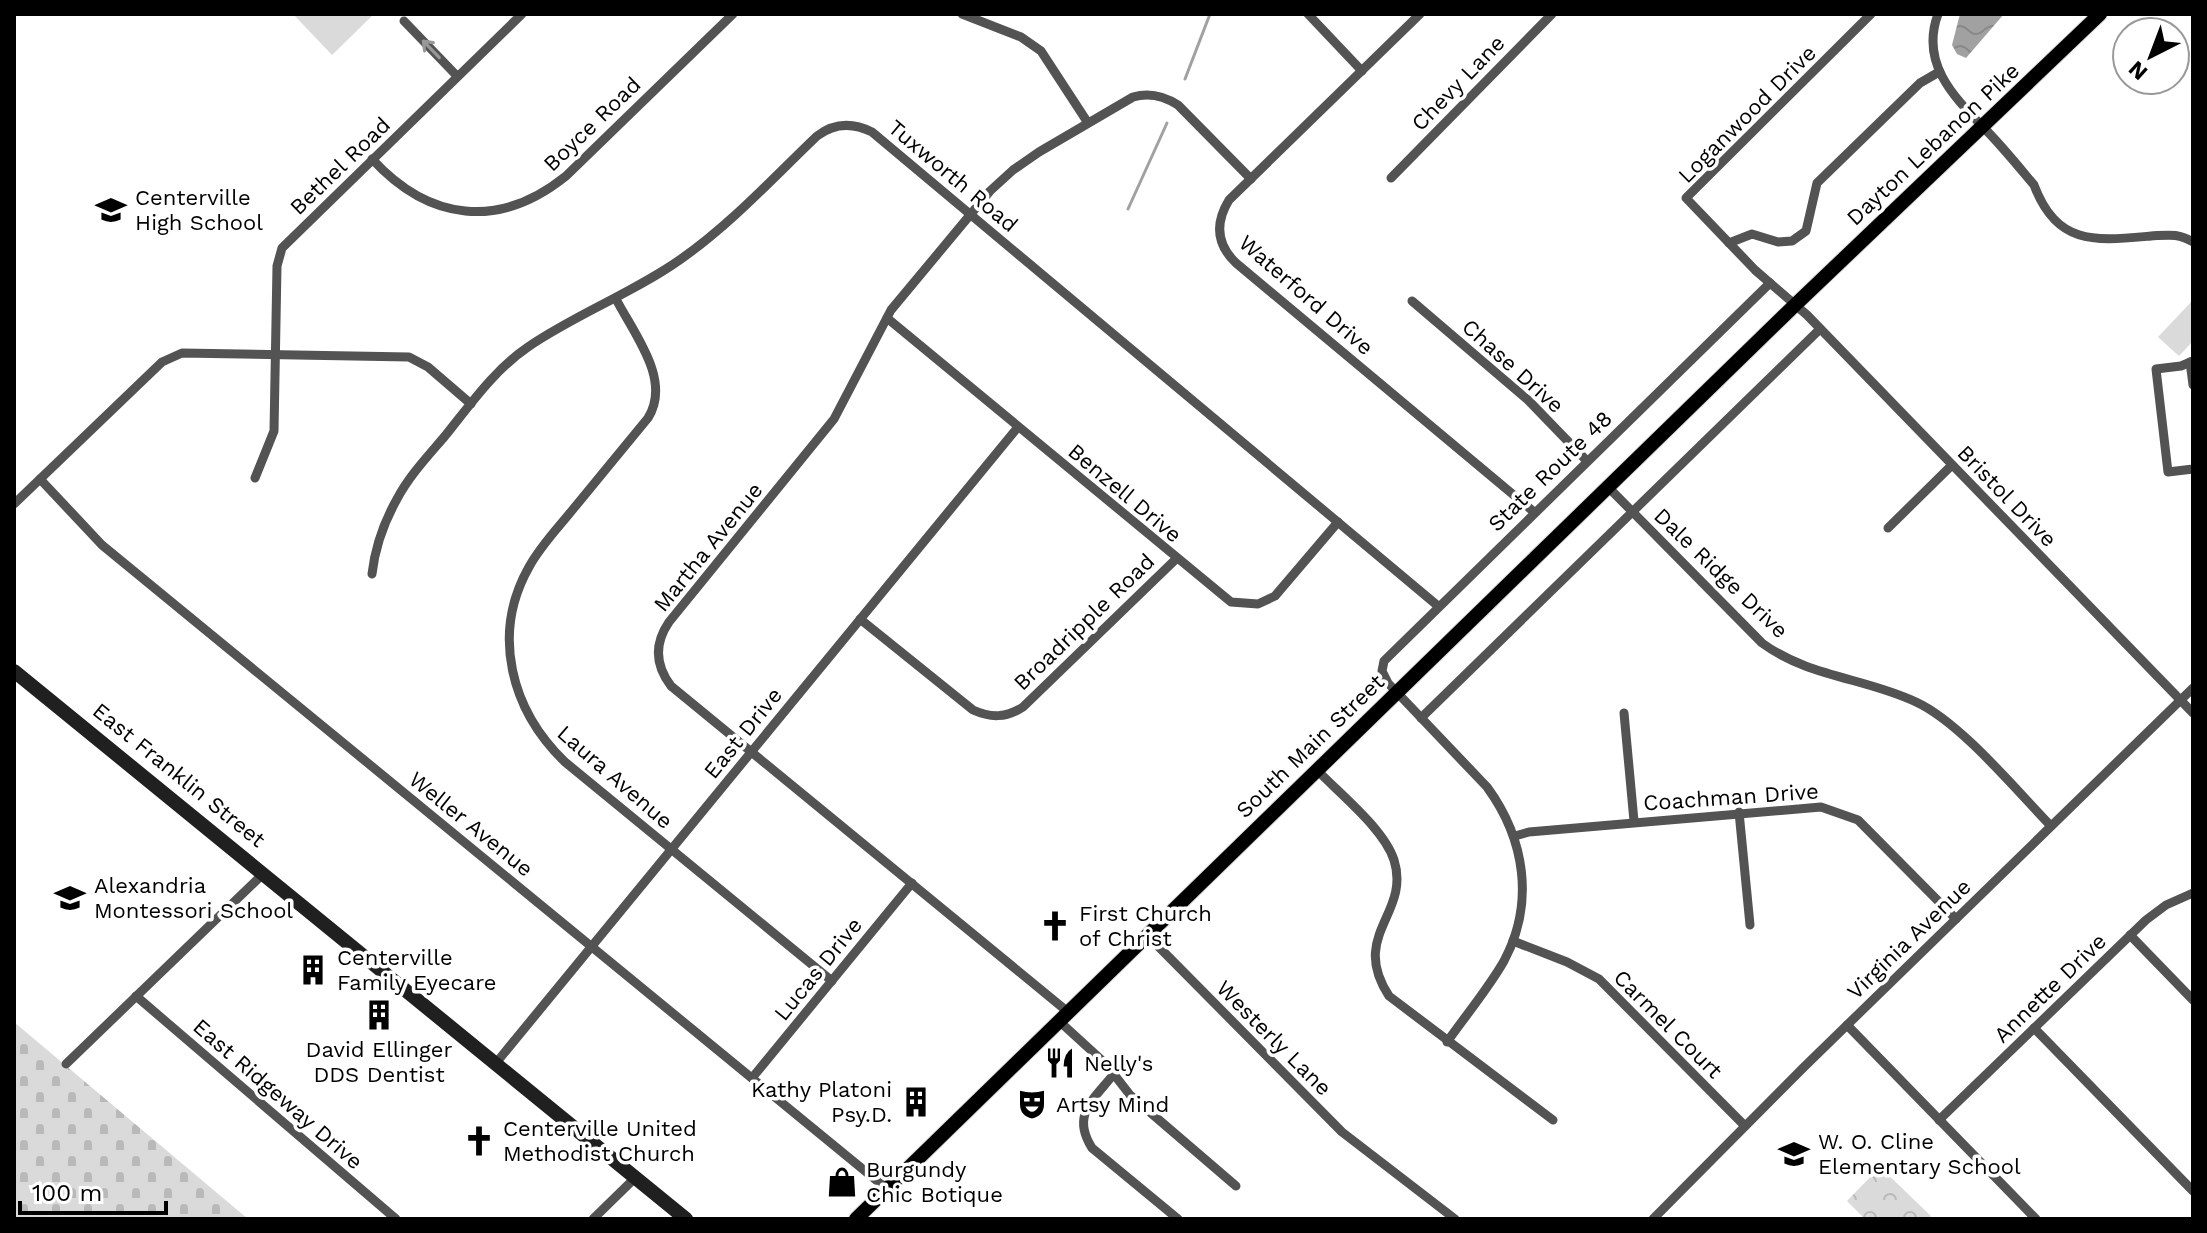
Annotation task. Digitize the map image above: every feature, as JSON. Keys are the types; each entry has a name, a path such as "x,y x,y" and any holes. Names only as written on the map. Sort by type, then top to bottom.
{"main road":[{"name":"Dayton Lebanon Pike","path":"1795,305 1984,128 2100,14"},
{"name":"South Main Street","path":"856,1219 1795,305"}],"street":[{"name":"Bethel Road","path":"255,478 274,431 277,266 282,248 522,14"},
{"name":"Boyce Road","path":"372,159 396,184 434,205 472,211 522,202 547,191 566,176 733,14"},
{"path":"962,14 1021,37 1041,51 1088,123"},
{"path":"1308,14 1362,71"},
{"name":"Waterford Drive","path":"1420,14 1229,200 1220,219 1220,238 1228,256 1534,512"},
{"name":"Chevy Lane","path":"1391,178 1552,14"},
{"name":"Loganwood Drive","path":"1795,305 1686,198 1871,14"},
{"path":"1938,14 1932,36 1933,54 1939,72 1953,96 2034,185 2047,214 2056,224 2071,234 2089,238 2111,240 2179,234 2193,242"},
{"path":"404,21 457,76"},
{"path":"1729,243 1752,234 1778,242 1792,241 1806,231 1817,183 1920,83 1939,72"},
{"name":"Martha Avenue","path":"1236,1186 1130,1095 1063,1016 912,883 671,686 658,660 659,638 669,622 834,419 887,318 971,215 1013,170 1088,123 1141,95 1168,99 1178,105 1251,179"},
{"name":"Tuxworth Road","path":"372,574 378,544 408,481 495,376 525,349 664,271 703,243 817,136 833,126 853,125 872,132 1438,606"},
{"name":"State Route 48","path":"1397,692 1384,677 1384,661 1770,283"},
{"name":"Laura Avenue","path":"616,299 656,377 657,398 654,408 528,568 510,623 509,656 516,688 522,705 542,738 565,762 832,981"},
{"name":"Chase Drive","path":"1412,301 1529,401 1586,460"},
{"name":"Bristol Drive","path":"1795,305 2193,713"},
{"name":"Benzell Drive","path":"887,318 1223,598 1240,605 1269,601 1338,522"},
{"path":"1421,718 1820,329"},
{"path":"14,504 170,357 186,352 409,357 428,367 471,404"},
{"path":"2193,385 2192,361 2181,366 2156,369 2168,472 2193,469"},
{"name":"East Drive","path":"496,1063 1018,427"},
{"path":"1888,528 1952,465"},
{"name":"Weller Avenue","path":"40,479 102,545 887,1189"},
{"name":"Dale Ridge Drive","path":"1608,487 1762,643 1791,661 1907,698 1938,714 2051,826"},
{"name":"Broadripple Road","path":"860,619 973,710 984,715 1003,716 1023,707 1176,559"},
{"name":"East Franklin Street","path":"14,671 686,1219"},
{"name":"Virginia Avenue","path":"1653,1219 2193,688"},
{"path":"1397,692 1499,803 1515,836 1522,871 1521,915 1513,941 1497,972 1447,1042"},
{"path":"1624,713 1634,821"},
{"path":"1317,770 1381,837 1394,859 1396,892 1380,928 1374,952 1381,984 1397,1004 1553,1120"},
{"name":"Coachman Drive","path":"1515,836 1634,821 1821,807 1848,815 1873,834 1956,919"},
{"path":"1739,812 1750,925"},
{"path":"66,1064 264,873"},
{"name":"Lucas Drive","path":"752,1078 912,883"},
{"name":"Annette Drive","path":"1939,1120 2155,912 2193,893"},
{"name":"Westerly Lane","path":"1147,935 1342,1132 1455,1219"},
{"path":"2130,935 2193,1000"},
{"name":"Carmel Court","path":"1513,941 1567,962 1599,979 1745,1126"},
{"name":"East Ridgeway Drive","path":"136,996 396,1219"},
{"path":"1847,1025 2036,1219"},
{"path":"2034,1028 2193,1191"},
{"path":"1113,1075 1084,1112 1083,1133 1092,1148 1178,1219"},
{"path":"593,1219 636,1177"}],"green space":[{"path":"293,14 374,14 332,55"},
{"path":"2193,300 2193,341 2179,356 2158,337"},
{"path":"14,1022 248,1219 14,1219"},
{"path":"1880,1167 1931,1216 1928,1219 1865,1219 1847,1201"}],"water":[{"path":"1960,14 2004,14 1966,58 1957,54 1952,45"}],"waterway":[{"path":"1185,79 1210,14"},
{"path":"1128,209 1167,123"}],"place":[{"name":"Centerville High School","path":"111,210"},
{"name":"Alexandria Montessori School","path":"70,898"},
{"name":"First Church of Christ","path":"1055,926"},
{"name":"Centerville Family Eyecare","path":"313,970"},
{"name":"David Ellinger DDS Dentist","path":"379,1015"},
{"name":"Nelly's","path":"1060,1063"},
{"name":"Kathy Platoni Psy.D.","path":"916,1102"},
{"name":"Artsy Mind","path":"1032,1104"},
{"name":"Centerville United Methodist Church","path":"479,1141"},
{"name":"W. O. Cline Elementary School","path":"1794,1154"},
{"name":"Burgundy Chic Botique","path":"842,1182"}]}
